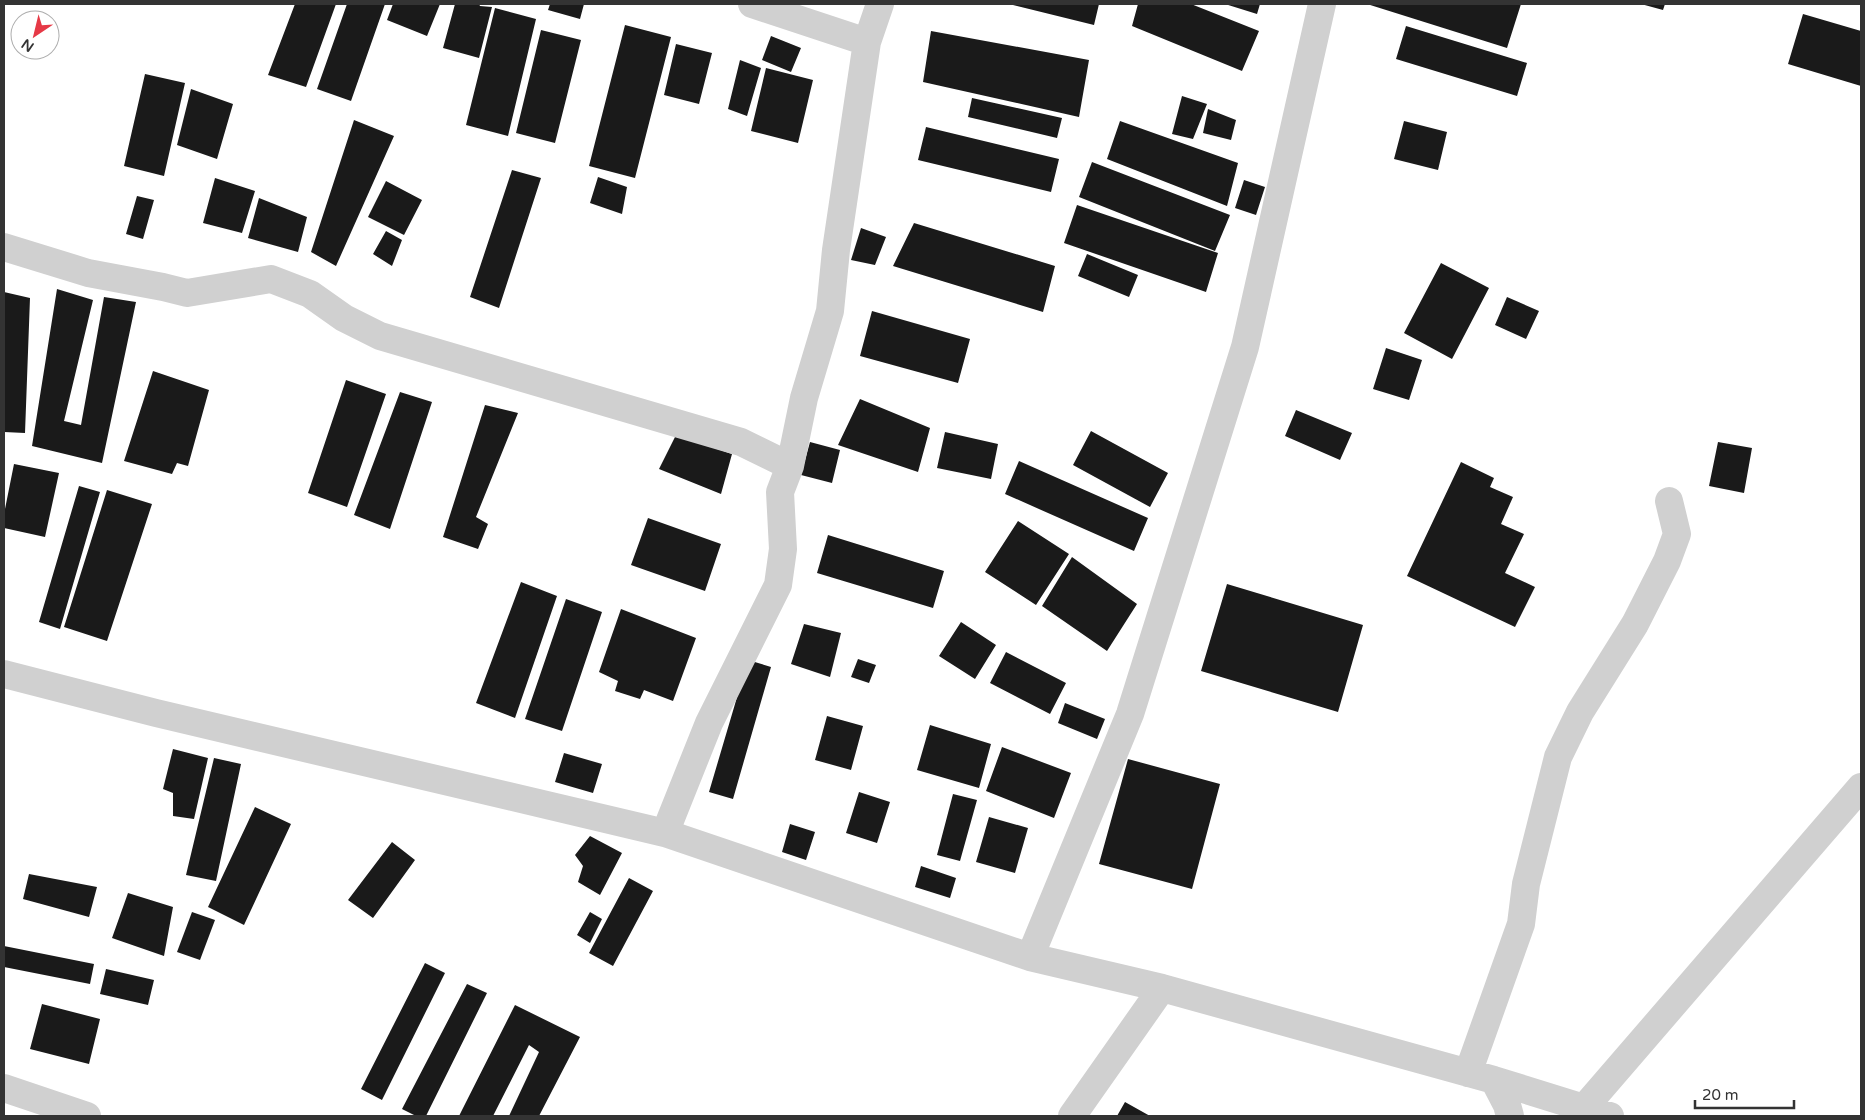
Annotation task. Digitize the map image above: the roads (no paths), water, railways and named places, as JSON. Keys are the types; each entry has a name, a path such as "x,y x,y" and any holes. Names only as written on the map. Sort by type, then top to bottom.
{"street":[{"path":"752,4 866,42"},
{"path":"665,833 709,723 778,585 782,548 780,492 790,466 804,398 830,311 836,250 866,42 880,4"},
{"path":"1030,957 1130,714 1245,346 1322,4"},
{"path":"4,247 88,273 163,287 187,294 271,279 310,294 344,318 380,336 741,442 790,466"},
{"path":"1481,1076 1521,924 1526,884 1558,756 1580,712 1634,624 1667,561 1677,534 1669,501"},
{"path":"4,674 156,713 665,833 1030,957 1162,988 1481,1076 1610,1116"},
{"path":"1584,1108 1861,787"},
{"path":"1072,1116 1162,988"},
{"path":"1481,1076 1507,1105 1510,1116"},
{"path":"4,1088 88,1116"}]}
